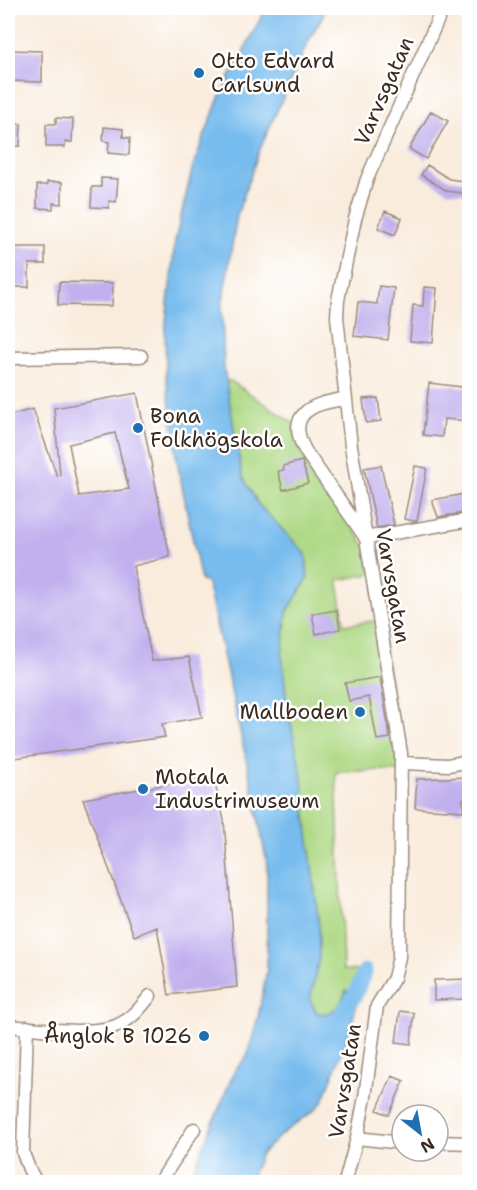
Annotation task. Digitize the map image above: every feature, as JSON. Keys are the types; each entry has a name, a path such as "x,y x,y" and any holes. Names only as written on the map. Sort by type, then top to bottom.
{"street":[{"name":"Varvsgatan","path":"345,1182 365,1097 377,1006 394,978 399,957 402,763 345,399 337,309 355,219 367,178 443,8"},
{"path":"8,358 141,356"},
{"path":"345,399 315,405 306,411 299,420 299,440 365,538 470,520"},
{"path":"402,763 448,765 470,761"},
{"path":"8,1026 104,1030 121,1024 150,996"},
{"path":"27,1027 23,1153 36,1182"},
{"path":"160,1182 194,1129"},
{"path":"357,1138 390,1142"},
{"path":"450,1142 470,1143"}],"green space":[{"path":"231,381 293,423 299,449 366,547 371,574 338,580 344,625 380,620 404,772 382,770 336,772 343,970 365,971 354,997 317,1045 289,889 190,382"}],"water":[{"path":"266,8 327,8 307,44 259,151 237,215 222,305 224,369 242,475 258,504 306,554 308,578 287,612 282,655 287,704 301,772 319,927 319,958 310,1000 317,1013 328,1013 336,1008 346,990 354,996 360,994 347,1038 323,1101 315,1110 283,1133 261,1154 249,1182 188,1182 235,1070 247,1057 258,1017 267,970 267,864 207,582 201,581 177,461 166,375 165,331 175,241 193,166 219,98"}],"building":[{"path":"8,50 42,51 42,82 8,81"},
{"path":"431,111 448,121 426,159 409,149"},
{"path":"56,118 73,119 72,142 65,142 65,147 46,147 46,124 56,124"},
{"path":"8,123 21,124 20,146 8,146"},
{"path":"104,127 123,129 123,137 130,138 129,155 108,153 109,142 103,141"},
{"path":"427,165 449,179 470,182 470,194 447,191 421,175"},
{"path":"101,178 118,179 116,202 109,201 109,208 91,207 92,187 101,187"},
{"path":"47,182 62,182 62,204 53,203 53,209 37,208 37,185 47,185"},
{"path":"385,211 402,218 395,235 378,228"},
{"path":"8,247 45,247 45,264 29,264 29,287 8,287"},
{"path":"59,282 113,283 112,306 58,305"},
{"path":"379,286 394,288 388,340 354,336 358,302 377,304"},
{"path":"424,287 437,288 433,343 410,341 413,305 423,306"},
{"path":"429,383 470,388 470,421 444,419 442,437 423,435"},
{"path":"137,393 170,557 133,566 152,661 189,657 202,717 162,724 165,737 8,759 8,416 33,409 57,476 60,475 54,408","holes":["115,433 129,489 79,496 69,444"]},
{"path":"378,398 381,421 366,423 363,399"},
{"path":"302,461 308,483 283,490 278,471 284,470 283,466"},
{"path":"381,465 394,525 377,528 364,468"},
{"path":"415,466 427,468 417,521 404,519"},
{"path":"470,493 470,512 438,517 432,500"},
{"path":"337,610 340,629 316,634 312,614"},
{"path":"380,677 390,738 377,740 369,697 349,701 345,683"},
{"path":"213,776 224,820 237,987 169,995 157,927 134,936 83,799"},
{"path":"470,777 470,797 463,799 463,811 415,808 417,779"},
{"path":"470,979 470,999 434,1000 434,980"},
{"path":"400,1011 414,1013 411,1044 396,1042"},
{"path":"392,1076 404,1081 394,1103 390,1103 389,1115 377,1110"}],"waterway":[{"path":"342,1012 354,997 365,971"}],"place":[{"name":"Otto Edvard Carlsund","path":"199,73"},
{"name":"Bona Folkhögskola","path":"138,428"},
{"name":"Mallboden","path":"360,712"},
{"name":"Motala Industrimuseum","path":"143,789"},
{"name":"Ånglok B 1026","path":"204,1036"}]}
